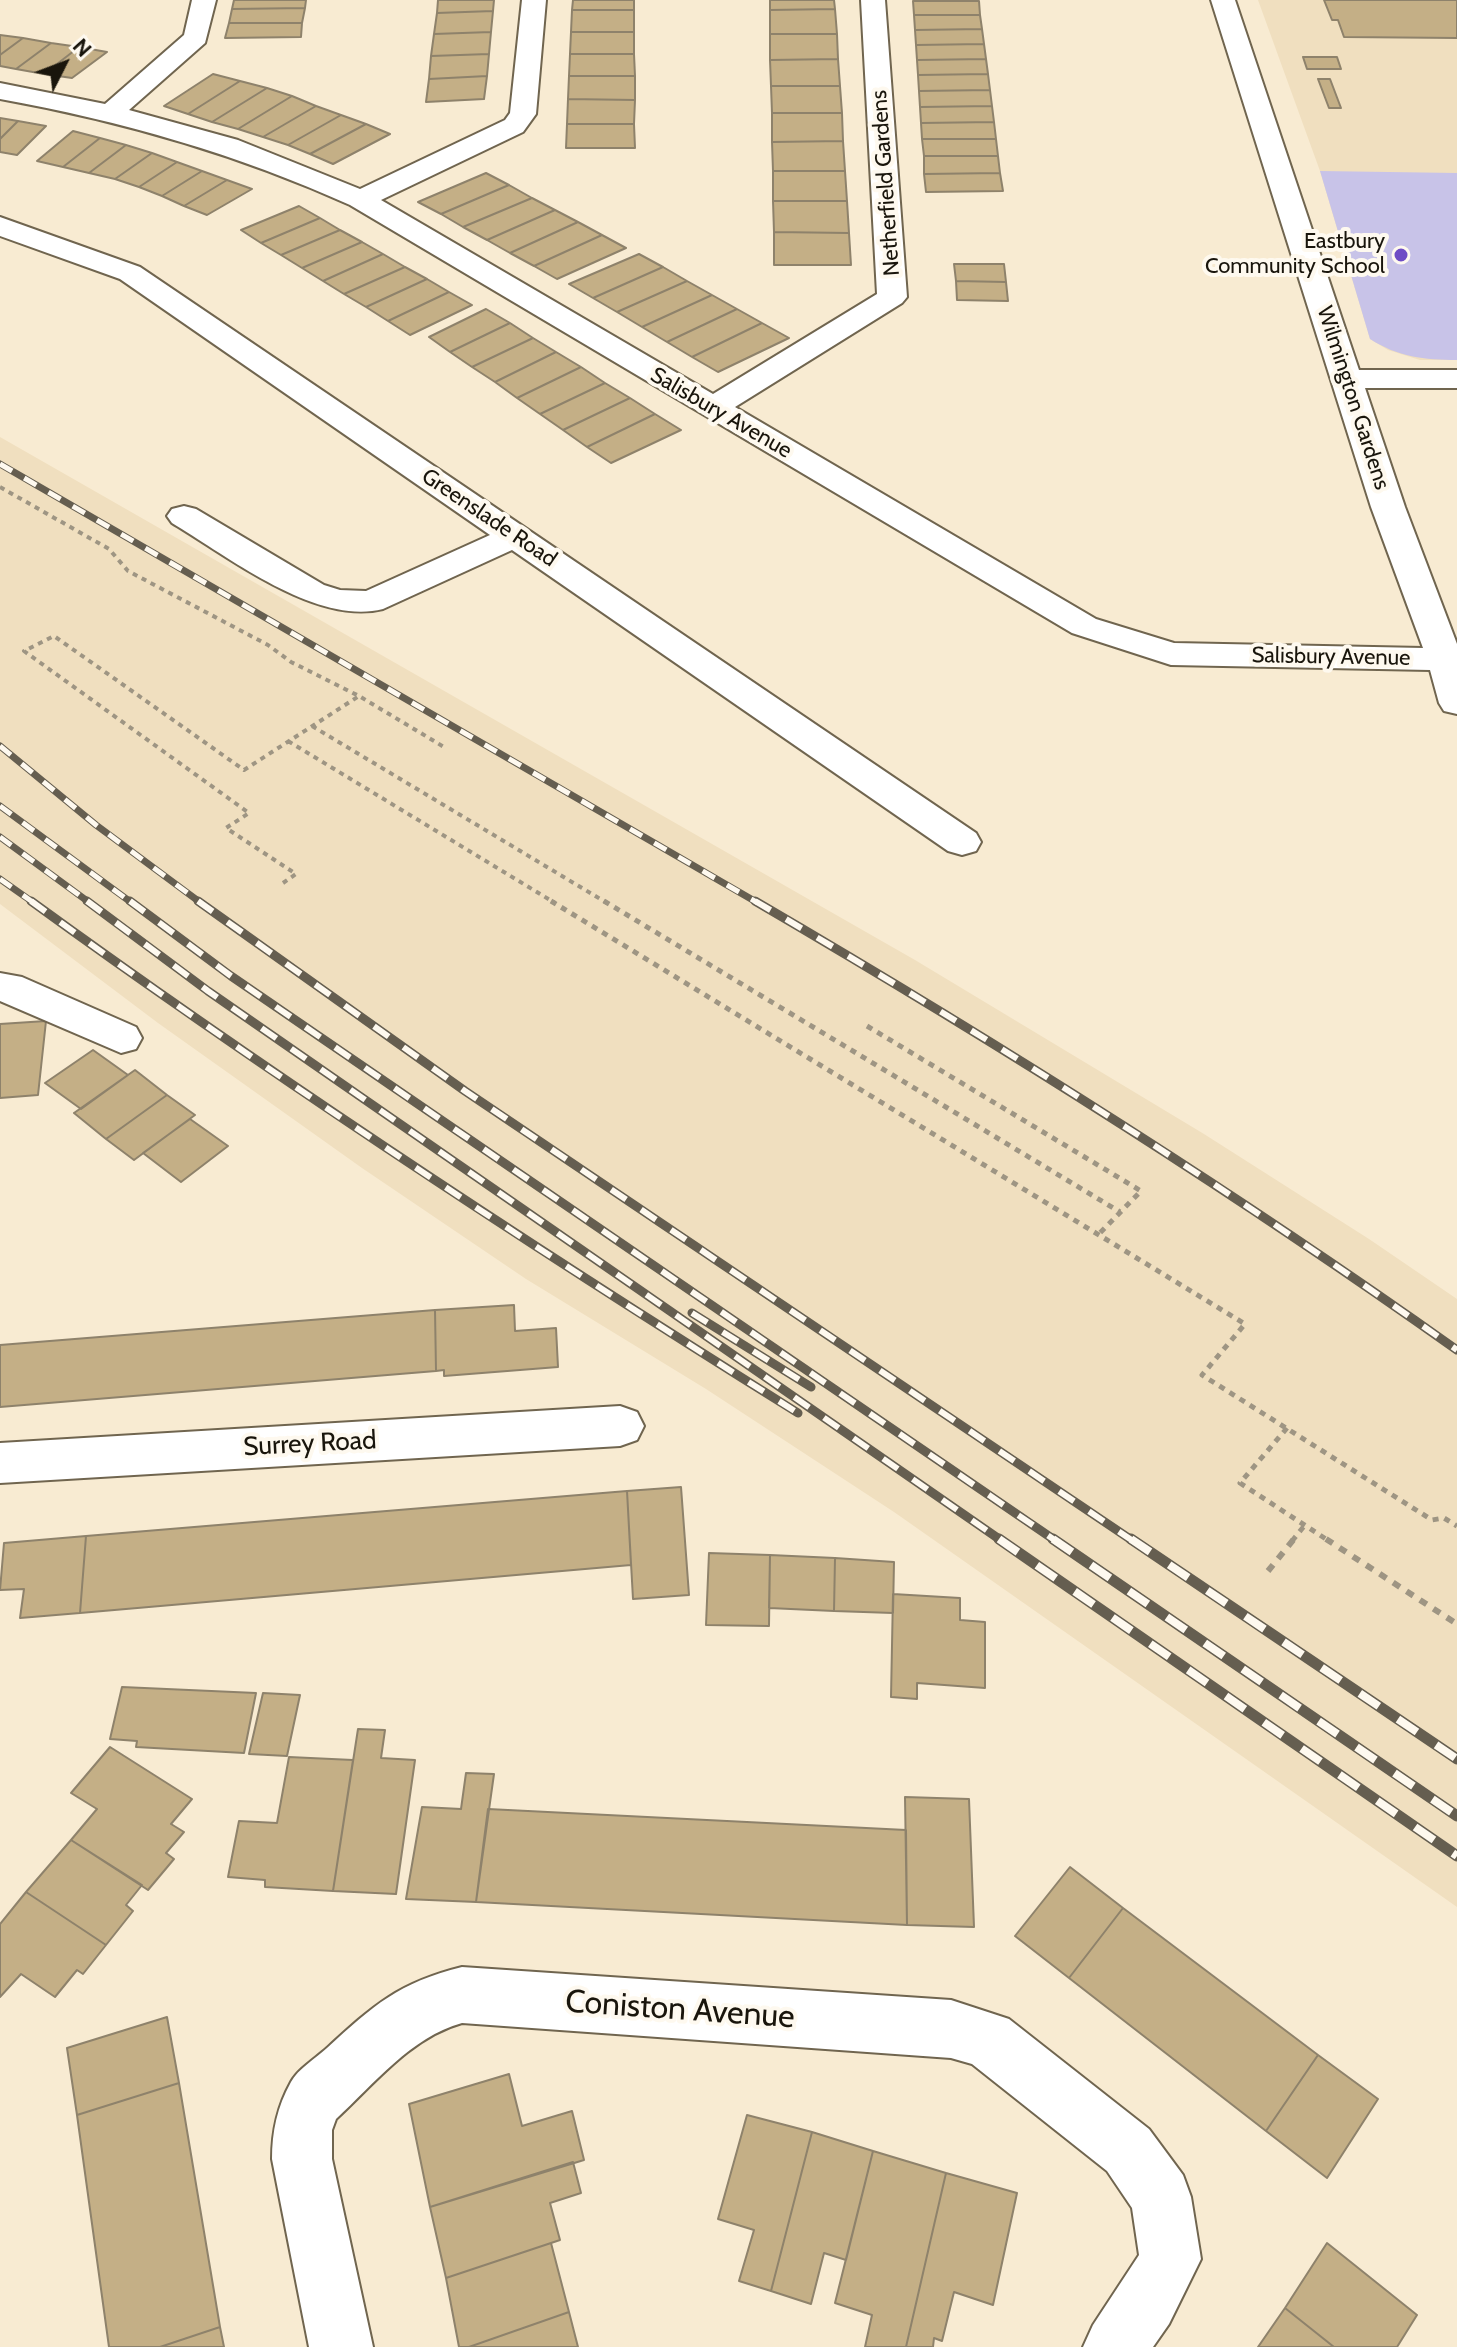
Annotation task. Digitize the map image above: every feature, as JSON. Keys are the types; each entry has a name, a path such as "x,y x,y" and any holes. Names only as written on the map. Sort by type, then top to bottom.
{"street":[{"path":"111,112 196,38 204,0"},
{"path":"360,199 514,126 523,114 534,0"},
{"name":"Netherfield Gardens","path":"711,407 752,386 892,297 873,0"},
{"name":"Wilmington Gardens","path":"1223,0 1388,507 1451,660 1457,703"},
{"name":"Salisbury Avenue","path":"0,91 111,112 240,148 360,199 1084,626 1171,654 1451,660"},
{"name":"Greenslade Road","path":"0,226 130,273 962,842"},
{"path":"1346,379 1457,379"},
{"path":"184,516 312,592 337,600 371,602 515,536"},
{"path":"4,987 121,1038"},
{"name":"Surrey Road","path":"0,1463 620,1426"},
{"name":"Coniston Avenue","path":"341,2347 302,2159 302,2130 313,2100 399,2022 428,2004 462,1995 951,2029 988,2040 1128,2150 1161,2197 1170,2259 1131,2324"}],"path":[{"path":"0,487 109,549 128,571 268,645 291,662 359,696 444,747"},
{"path":"283,883 296,874 226,828 249,813 24,651 54,636 244,770 359,696"},
{"path":"312,726 1120,1212"},
{"path":"288,741 1245,1324 1202,1375 1432,1520 1444,1518 1457,1526"},
{"path":"867,1026 1141,1191 1098,1235"},
{"path":"1287,1428 1240,1483 1457,1624"},
{"path":"1268,1571 1305,1525"}],"shaded area":[{"name":"Eastbury Community School","path":"1258,0 1457,0 1457,360 1420,360 1388,350 1370,339 1320,171"},
{"path":"1320,171 1457,173 1457,360 1412,356 1370,339"},
{"path":"0,437 915,960 1204,1134 1457,1299 1457,1907 894,1512 706,1389 526,1279 362,1168 158,1023 0,904"}],"building":[{"path":"234,0 306,0 305,8 232,9"},
{"path":"438,0 494,0 493,11 437,13"},
{"path":"573,0 634,0 634,10 572,10"},
{"path":"770,0 834,0 835,9 770,10"},
{"path":"1324,0 1457,0 1457,38 1344,37 1338,20 1332,20"},
{"path":"913,1 979,1 980,15 914,15"},
{"path":"305,8 302,23 229,23 232,9"},
{"path":"835,9 837,34 770,34 770,10"},
{"path":"572,10 634,10 634,32 571,32"},
{"path":"493,11 491,32 434,34 437,13"},
{"path":"914,15 980,15 982,29 915,30"},
{"path":"229,23 302,23 301,37 225,38"},
{"path":"982,29 984,44 916,45 915,30"},
{"path":"491,32 489,54 431,56 434,34"},
{"path":"571,32 634,32 634,54 570,54"},
{"path":"770,34 837,34 838,59 770,60"},
{"path":"0,35 23,38 0,55"},
{"path":"23,38 51,43 16,69 0,66 0,55"},
{"path":"51,43 79,47 44,74 16,69"},
{"path":"984,44 986,59 917,60 916,45"},
{"path":"79,47 107,52 72,78 44,74"},
{"path":"489,54 487,76 429,79 431,56"},
{"path":"570,54 634,54 635,76 569,76"},
{"path":"1303,57 1337,57 1341,69 1307,69"},
{"path":"838,59 840,86 771,86 770,60"},
{"path":"986,59 988,74 918,75 917,60"},
{"path":"213,74 240,81 188,114 164,106"},
{"path":"988,74 990,90 919,91 918,75"},
{"path":"487,76 484,99 426,102 429,79"},
{"path":"569,76 635,76 635,100 568,99"},
{"path":"1318,79 1330,79 1341,108 1329,108"},
{"path":"240,81 267,88 212,122 188,114"},
{"path":"771,86 840,86 842,113 772,113"},
{"path":"267,88 292,96 238,129 212,122"},
{"path":"990,90 992,106 920,107 919,91"},
{"path":"292,96 316,106 263,137 238,129"},
{"path":"568,99 635,100 634,124 567,124"},
{"path":"316,106 341,115 288,145 263,137"},
{"path":"992,106 994,122 921,123 920,107"},
{"path":"772,113 842,113 843,141 772,142"},
{"path":"341,115 366,124 310,154 288,145"},
{"path":"0,118 18,121 0,139"},
{"path":"18,121 46,126 17,155 0,152 0,139"},
{"path":"994,122 996,139 922,139 921,123"},
{"path":"366,124 390,134 333,164 310,154"},
{"path":"567,124 634,124 635,148 566,148"},
{"path":"73,131 100,138 63,167 37,161"},
{"path":"100,138 126,145 89,173 63,167"},
{"path":"922,139 996,139 998,156 924,156"},
{"path":"843,141 845,171 773,171 772,142"},
{"path":"126,145 152,153 115,179 89,173"},
{"path":"152,153 177,162 139,187 115,179"},
{"path":"924,156 998,156 1000,173 924,174"},
{"path":"177,162 202,171 162,196 139,187"},
{"path":"202,171 227,180 184,206 162,196"},
{"path":"773,171 845,171 847,201 773,201"},
{"path":"486,173 509,185 441,214 418,202"},
{"path":"1000,173 1003,191 926,192 924,174"},
{"path":"227,180 252,189 207,215 184,206"},
{"path":"509,185 532,198 463,227 441,214"},
{"path":"532,198 555,210 487,240 463,227"},
{"path":"773,201 847,201 849,233 774,232"},
{"path":"299,206 320,218 261,243 241,230"},
{"path":"555,210 578,222 510,253 487,240"},
{"path":"320,218 340,230 281,255 261,243"},
{"path":"578,222 602,235 534,266 510,253"},
{"path":"340,230 362,242 302,268 281,255"},
{"path":"774,232 849,233 851,265 774,265"},
{"path":"602,235 626,248 557,279 534,266"},
{"path":"362,242 383,254 323,281 302,268"},
{"path":"383,254 405,267 344,294 323,281"},
{"path":"639,254 663,267 593,298 569,284"},
{"path":"954,264 1004,264 1006,282 956,281"},
{"path":"405,267 427,279 366,307 344,294"},
{"path":"663,267 687,281 617,312 593,298"},
{"path":"427,279 449,292 388,321 366,307"},
{"path":"687,281 712,295 642,327 617,312"},
{"path":"956,281 1006,282 1008,301 957,300"},
{"path":"449,292 472,305 410,335 388,321"},
{"path":"712,295 737,309 667,342 642,327"},
{"path":"486,309 510,323 450,352 429,337"},
{"path":"737,309 762,323 692,357 667,342"},
{"path":"510,323 533,338 472,367 450,352"},
{"path":"762,323 789,338 718,372 692,357"},
{"path":"533,338 556,352 495,382 472,367"},
{"path":"556,352 581,367 517,398 495,382"},
{"path":"581,367 605,383 540,414 517,398"},
{"path":"605,383 630,398 563,430 540,414"},
{"path":"630,398 655,414 587,447 563,430"},
{"path":"655,414 681,430 611,463 587,447"},
{"path":"46,1021 38,1095 0,1098 0,1024"},
{"path":"93,1050 128,1075 81,1109 45,1083"},
{"path":"135,1070 167,1095 106,1139 74,1113"},
{"path":"167,1095 195,1115 134,1160 106,1139"},
{"path":"190,1119 228,1146 181,1182 143,1153"},
{"path":"514,1305 515,1331 556,1328 558,1367 444,1376 444,1370 436,1371 435,1310"},
{"path":"435,1310 436,1371 0,1407 0,1345"},
{"path":"681,1487 689,1595 633,1599 627,1491"},
{"path":"627,1491 631,1565 80,1613 86,1536"},
{"path":"86,1536 80,1613 20,1618 24,1589 0,1590 4,1543"},
{"path":"709,1553 770,1555 769,1626 706,1625"},
{"path":"770,1555 835,1558 834,1611 769,1608"},
{"path":"835,1558 894,1562 893,1613 834,1611"},
{"path":"893,1594 960,1598 960,1620 985,1622 985,1688 917,1683 917,1699 891,1697"},
{"path":"122,1687 256,1693 244,1753 136,1747 137,1741 110,1739"},
{"path":"263,1693 300,1695 287,1756 249,1754"},
{"path":"358,1729 385,1730 381,1758 415,1760 396,1894 333,1891"},
{"path":"110,1747 192,1799 171,1824 184,1832 166,1853 174,1859 148,1890 71,1840 97,1809 71,1793"},
{"path":"289,1757 353,1760 333,1891 265,1887 265,1880 228,1877 239,1821 277,1823"},
{"path":"466,1773 494,1774 476,1902 406,1899 422,1807 461,1809"},
{"path":"905,1797 969,1799 974,1927 907,1925"},
{"path":"488,1809 906,1830 907,1925 476,1902"},
{"path":"71,1840 142,1885 126,1905 133,1911 106,1945 26,1892"},
{"path":"1070,1867 1123,1908 1069,1978 1015,1936"},
{"path":"26,1892 106,1945 83,1974 77,1970 55,1997 21,1974 0,1997 0,1924"},
{"path":"1123,1908 1318,2055 1266,2131 1069,1978"},
{"path":"167,2017 179,2083 77,2115 67,2048"},
{"path":"1318,2055 1378,2099 1327,2178 1266,2131"},
{"path":"509,2074 522,2126 572,2111 584,2160 430,2207 409,2104"},
{"path":"179,2083 220,2327 160,2347 109,2347 77,2115"},
{"path":"747,2115 812,2132 771,2291 739,2281 754,2230 718,2219"},
{"path":"812,2132 873,2151 846,2260 824,2253 811,2304 771,2291"},
{"path":"873,2151 946,2173 906,2347 865,2347 872,2315 835,2303"},
{"path":"573,2162 581,2193 550,2203 560,2240 446,2278 430,2207"},
{"path":"946,2173 1017,2193 993,2305 954,2292 942,2341 934,2338 933,2347 906,2347"},
{"path":"551,2243 569,2312 469,2347 459,2347 446,2278"},
{"path":"1327,2243 1417,2315 1397,2347 1334,2347 1285,2308"},
{"path":"1285,2308 1334,2347 1258,2347"},
{"path":"569,2312 578,2347 469,2347"},
{"path":"220,2327 224,2347 160,2347"}],"railway":[{"path":"0,464 758,903"},
{"path":"0,746 96,825 201,903"},
{"path":"0,806 132,903"},
{"path":"0,837 90,903"},
{"path":"0,879 34,903"},
{"path":"31,901 410,1164 798,1413"},
{"path":"87,901 208,991 1002,1541"},
{"path":"130,901 231,976 1056,1541"},
{"path":"198,901 465,1091 1133,1541"},
{"path":"755,901 1111,1118 1372,1290 1457,1350"},
{"path":"692,1313 811,1387"},
{"path":"999,1539 1457,1856"},
{"path":"1053,1539 1457,1816"},
{"path":"1131,1539 1457,1759"}],"place":[{"name":"Eastbury Community School","path":"1401,255"}]}
